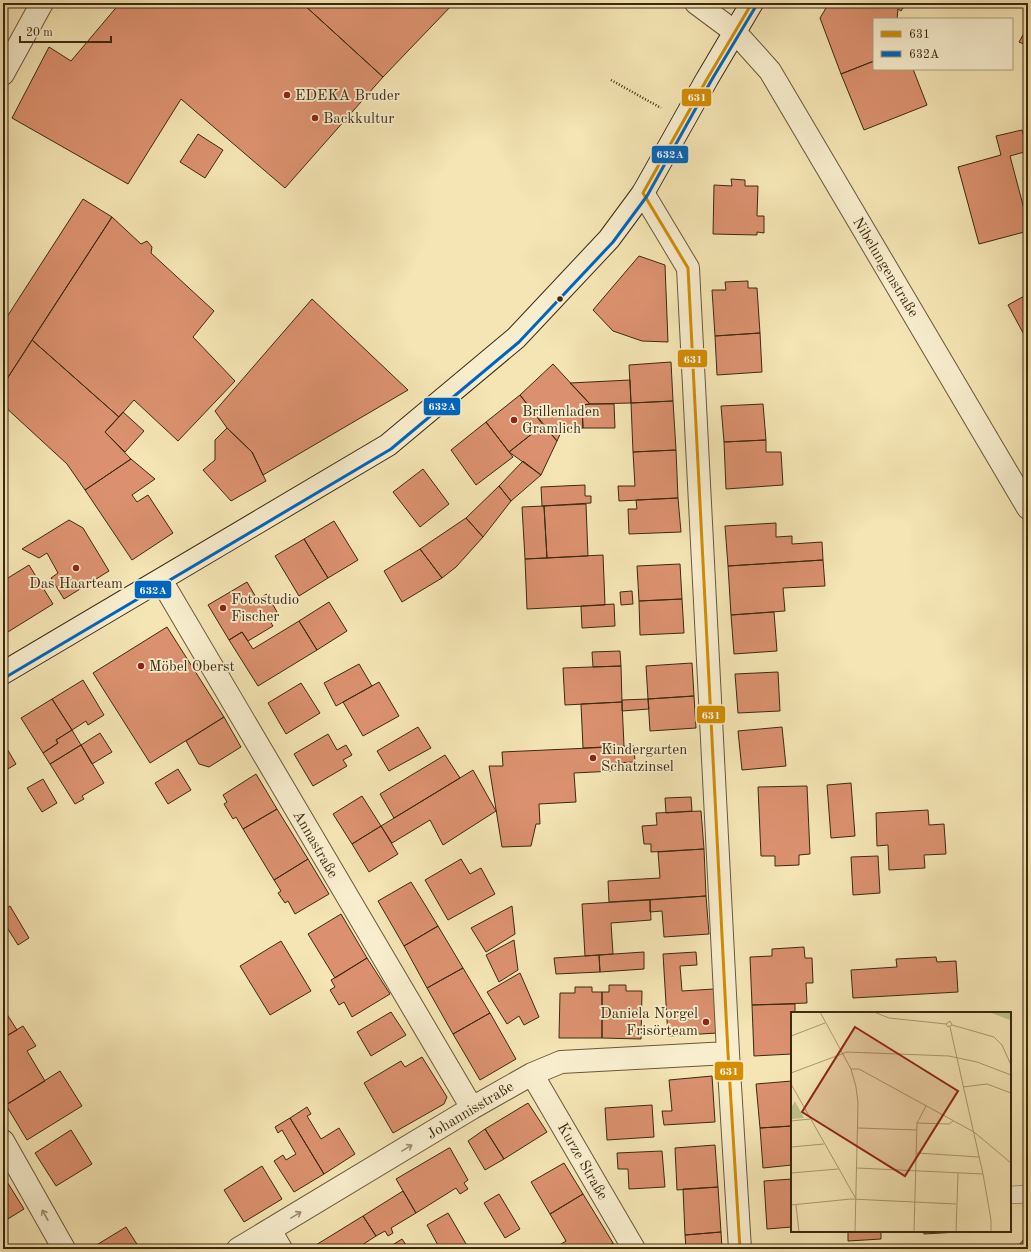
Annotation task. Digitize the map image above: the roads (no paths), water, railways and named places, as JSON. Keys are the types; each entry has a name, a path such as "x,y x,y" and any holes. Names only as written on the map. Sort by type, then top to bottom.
{"street":[{"path":"3,74 42,3"},
{"name":"Nibelungenstraße","path":"696,3 735,32 770,71 1028,508"},
{"path":"3,673 388,445 516,338 609,239 643,193 752,3"},
{"path":"643,193 688,268 728,1053 740,1249"},
{"name":"Annastraße","path":"161,580 472,1108"},
{"name":"Johannisstraße","path":"238,1249 472,1108 532,1074 561,1062 728,1053"},
{"name":"Kurze Straße","path":"532,1074 634,1249"},
{"path":"3,1141 64,1249"},
{"path":"270,1230 281,1249"}],"lane":[{"path":"1011,1195 1028,1194"}],"place":[{"name":"EDEKA Bruder","path":"287,95"},
{"name":"Backkultur","path":"315,118"},
{"name":"Brillenladen Gramlich","path":"514,420"},
{"name":"Das Haarteam","path":"76,568"},
{"name":"Fotostudio Fischer","path":"223,608"},
{"name":"Möbel Oberst","path":"141,666"},
{"name":"Kindergarten Schatzinsel","path":"593,758"},
{"name":"Daniela Norgel Frisörteam","path":"706,1022"}]}
